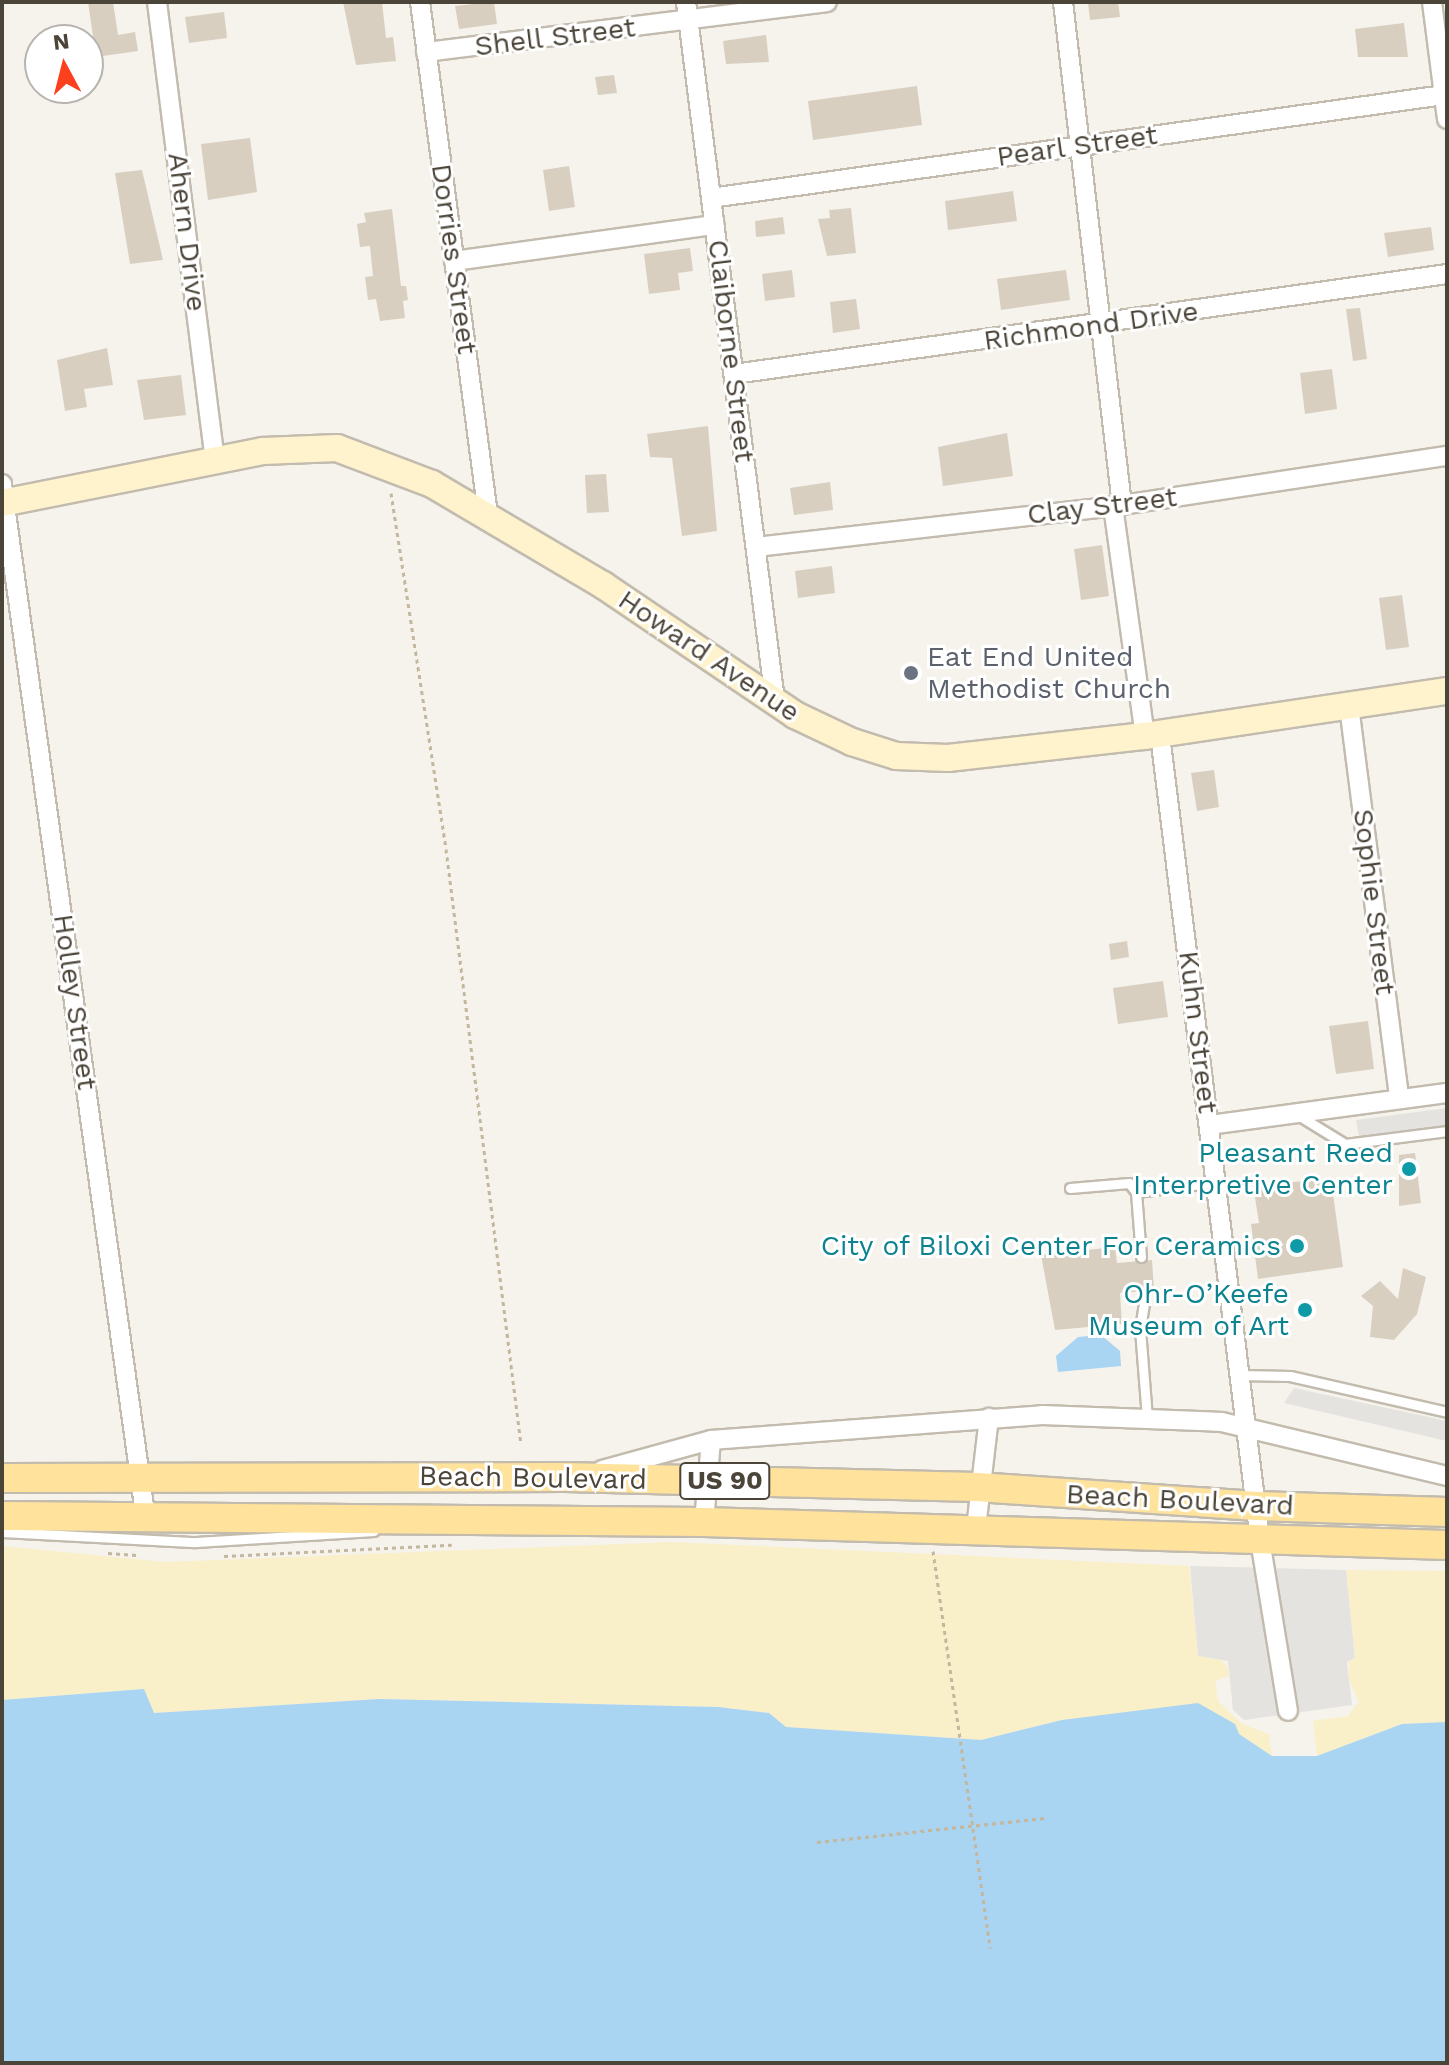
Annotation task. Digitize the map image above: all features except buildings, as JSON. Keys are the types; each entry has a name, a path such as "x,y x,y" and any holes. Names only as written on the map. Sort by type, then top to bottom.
{"main road":[{"name":"Howard Avenue","path":"3,497 299,446 337,448 386,463 488,515 828,733 896,756 948,758 1152,736 1447,691"},
{"name":"Beach Boulevard","path":"2,1478 565,1477 977,1487 1256,1506 1447,1512"},
{"name":"Beach Boulevard","path":"2,1516 146,1520 704,1522 976,1528 1447,1545"}],"street":[{"name":"Ahern Drive","path":"157,2 215,462"},
{"name":"Dorries Street","path":"420,2 488,515"},
{"name":"Shell Street","path":"426,52 687,11 827,2"},
{"name":"Kuhn Street","path":"1063,2 1101,326 1118,505 1210,1125 1260,1540 1288,1711"},
{"path":"1432,2 1447,119"},
{"name":"Claiborne Street","path":"687,11 775,701"},
{"name":"Pearl Street","path":"711,198 1444,95"},
{"path":"454,261 715,225"},
{"name":"Richmond Drive","path":"734,374 1101,326 1447,274"},
{"name":"Clay Street","path":"756,547 1118,505 1447,456"},
{"name":"Holley Street","path":"3,497 146,1520"},
{"name":"Sophie Street","path":"1349,706 1399,1099"},
{"path":"1210,1125 1447,1093"},
{"path":"565,1477 711,1440 989,1418 1147,1417 1195,1418 1247,1428 1447,1476"},
{"path":"976,1528 977,1487 989,1418"},
{"path":"704,1522 711,1440"}],"lane":[{"path":"1296,1113 1345,1144 1447,1131"},
{"path":"1136,1192 1217,1182"},
{"path":"1070,1188 1129,1183 1136,1192 1141,1257"},
{"path":"1145,1297 1140,1329 1147,1417"},
{"path":"1241,1375 1290,1376 1447,1412"},
{"path":"2,1532 196,1542 341,1537 418,1520"}],"path":[{"path":"386,463 446,849 521,1444"},
{"path":"218,1556 458,1545"},
{"path":"948,1549 933,1549 990,1948"},
{"path":"93,1552 155,1555"},
{"path":"817,1842 1045,1818"}],"sand":[{"path":"671,1542 1189,1566 1198,1656 1221,1660 1228,1668 1229,1676 1215,1681 1218,1701 1242,1724 1269,1734 1272,1756 1239,1734 1062,1720 981,1740 786,1727 769,1713 718,1707 379,1699 154,1713 143,1689 2,1700 2,1546 165,1562"},
{"path":"1346,1570 1447,1571 1447,1722 1402,1724 1317,1756 1313,1721 1348,1716 1359,1702 1349,1679 1349,1662 1355,1658"}],"shaded area":[{"path":"1447,1108 1447,1127 1359,1138 1356,1120"},
{"path":"1294,1388 1447,1421 1447,1441 1284,1403"},
{"path":"1190,1566 1346,1570 1355,1658 1347,1662 1352,1705 1244,1720 1233,1710 1228,1661 1198,1656"}],"water":[{"path":"1101,1335 1120,1351 1121,1366 1058,1372 1056,1356 1078,1337"},
{"path":"144,1689 154,1713 379,1699 718,1707 769,1713 786,1727 981,1740 1062,1720 1198,1703 1235,1724 1239,1734 1272,1756 1317,1756 1402,1724 1447,1722 1447,2063 2,2063 2,1700"}],"place":[{"name":"Eat End United Methodist Church","path":"911,673"},
{"name":"Pleasant Reed Interpretive Center","path":"1409,1169"},
{"name":"City of Biloxi Center For Ceramics","path":"1297,1246"},
{"name":"Ohr-O’Keefe Museum of Art","path":"1305,1310"}]}
